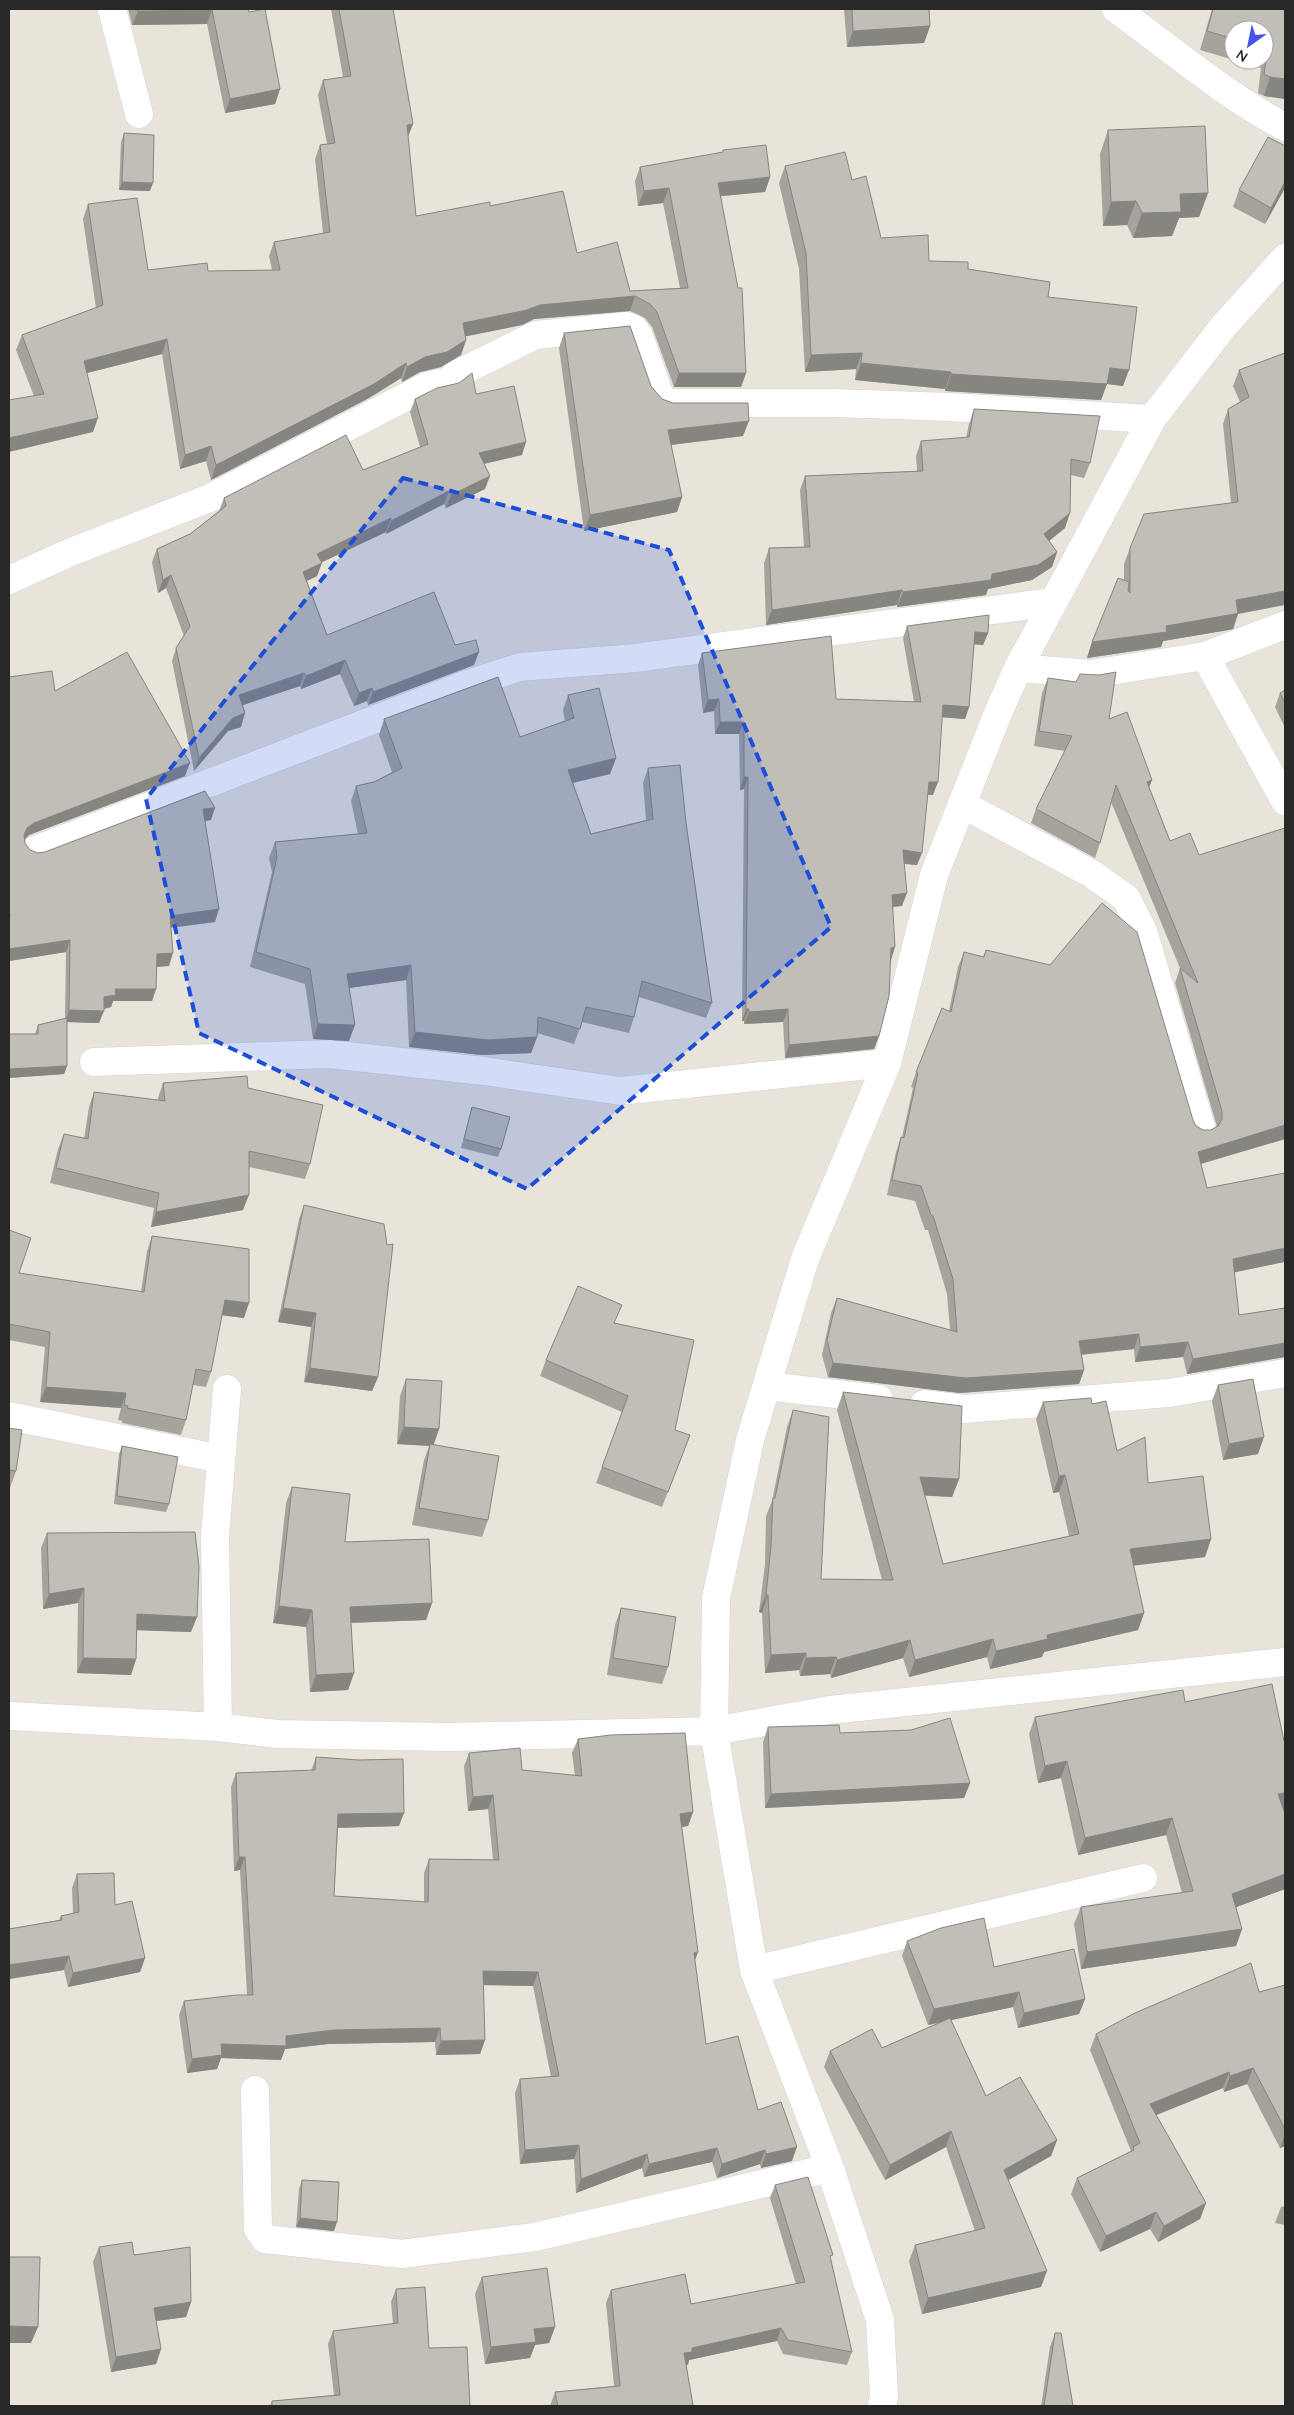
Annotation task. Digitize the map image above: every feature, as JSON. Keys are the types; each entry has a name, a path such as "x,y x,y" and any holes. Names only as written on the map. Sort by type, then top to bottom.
{"street":[{"path":"112,9 139,114"},
{"path":"1116,9 1267,118 1285,127"},
{"path":"882,2406 884,2396 880,2320 830,2168 754,1970 714,1732 716,1598 750,1440 805,1259 886,1063 934,876 1018,668 1152,419 1222,328 1285,258"},
{"path":"9,580 72,552 210,498 427,386 450,381 455,375 536,335 626,326 633,328 639,336 660,396 668,403 836,403 950,407 1152,419"},
{"path":"36,850 467,684 520,667 635,658 1053,602"},
{"path":"1018,668 1092,674 1205,656 1285,625"},
{"path":"1205,656 1285,802"},
{"path":"962,804 1092,874 1126,898 1143,931 1202,1130"},
{"path":"94,1062 329,1054 484,1071 620,1091 886,1063"},
{"path":"766,1386 964,1409 1169,1393 1285,1373"},
{"path":"218,1727 215,1536 227,1389"},
{"path":"9,1416 221,1459"},
{"path":"9,1716 218,1727 277,1734 449,1736 714,1732 830,1710 1285,1662"},
{"path":"754,1970 1142,1878"},
{"path":"255,2090 258,2229 265,2239 402,2254 421,2252 535,2237 830,2168"}],"highlighted area":[{"path":"403,478 669,550 831,927 527,1189 199,1033 146,799"}],"building":[{"path":"137,9 248,9 249,12 265,9 280,89 230,99 212,10 138,11"},
{"path":"339,9 393,9 413,124 407,125 416,216 490,202 490,206 563,191 577,253 617,242 630,291 688,288 669,188 644,191 640,167 723,152 723,150 766,145 770,177 718,183 738,288 742,288 746,373 679,373 657,312 650,304 635,296 540,305 527,310 463,323 466,340 447,352 425,357 407,367 406,363 374,384 216,465 211,446 185,455 167,339 84,361 98,418 9,438 9,400 44,394 22,335 103,305 88,204 137,198 148,270 207,263 208,271 280,270 274,242 330,232 320,145 335,143 323,80 351,76"},
{"path":"852,9 929,9 930,26 853,31"},
{"path":"1213,9 1285,9 1285,79 1270,77 1264,74 1265,70 1274,70 1274,20 1224,20 1224,36 1207,31"},
{"path":"1205,126 1208,193 1180,194 1181,212 1142,213 1136,201 1111,202 1108,130"},
{"path":"124,133 154,135 153,183 122,182"},
{"path":"1268,137 1285,146 1285,182 1271,208 1239,190"},
{"path":"845,152 852,180 866,176 881,238 928,235 929,261 968,262 968,269 1050,282 1048,297 1137,307 1129,370 1110,368 1107,384 951,374 951,372 861,363 862,353 811,355 806,253 785,166"},
{"path":"630,326 651,386 662,399 673,403 748,403 749,421 668,430 682,497 590,515 564,333"},
{"path":"1285,353 1285,591 1236,600 1238,613 1166,626 1167,632 1092,642 1118,578 1129,582 1128,591 1130,593 1130,548 1144,514 1238,502 1228,409 1249,397 1239,370"},
{"path":"472,373 476,394 514,386 526,442 479,453 490,476 451,495 449,491 391,521 391,518 317,554 322,563 303,572 327,635 434,592 455,645 476,640 479,652 373,692 372,688 359,693 345,660 306,676 304,673 239,695 245,713 233,718 199,758 176,648 190,626 171,575 163,580 157,549 190,534 226,506 224,498 346,435 363,470 428,444 415,399 437,388 459,383"},
{"path":"974,409 1100,416 1090,463 1071,459 1070,513 1044,534 1057,552 1038,565 992,574 991,580 903,592 902,590 772,610 769,548 810,547 805,476 923,471 921,441 969,437"},
{"path":"989,615 988,633 975,632 969,707 943,705 938,782 929,782 922,853 903,850 907,893 892,895 895,947 891,948 889,996 879,1036 789,1045 788,1009 749,1012 749,1009 746,1009 748,777 744,777 744,722 720,722 719,699 708,700 702,653 831,636 836,699 921,702 907,626"},
{"path":"127,652 190,763 34,823 27,828 24,835 25,843 30,850 38,853 45,852 205,791 215,808 203,809 219,909 170,916 173,953 157,954 156,989 115,989 116,995 104,997 104,1011 69,1010 70,940 9,949 9,677 52,671 55,691"},
{"path":"1116,672 1109,719 1127,712 1152,780 1147,782 1170,841 1190,833 1199,855 1285,828 1285,1125 1198,1152 1207,1188 1285,1173 1285,1248 1233,1259 1239,1315 1285,1308 1285,1343 1193,1359 1188,1342 1140,1347 1139,1334 1079,1341 1084,1370 966,1378 833,1363 827,1340 837,1298 957,1332 953,1279 933,1216 921,1186 892,1180 901,1137 904,1138 918,1073 916,1072 942,1008 951,1012 964,952 984,957 986,950 1050,965 1102,903 1137,932 1196,1126 1203,1130 1211,1130 1218,1126 1222,1119 1222,1111 1180,968 1198,983 1116,785 1100,843 1036,809 1072,736 1039,731 1048,678 1076,682 1080,674 1099,675"},
{"path":"498,677 520,737 574,718 568,695 599,688 616,758 568,770 591,834 653,819 648,768 680,765 686,823 712,1003 642,981 634,1017 586,1007 580,1029 538,1017 537,1037 488,1040 415,1032 411,965 347,974 355,1025 318,1024 310,969 256,952 277,857 275,842 367,833 356,786 374,782 402,768 384,719"},
{"path":"1285,690 1285,703 1280,693"},
{"path":"67,1018 67,1066 9,1069 9,1034 38,1034 38,1025"},
{"path":"247,1076 248,1088 323,1105 310,1164 249,1151 249,1195 156,1212 159,1193 56,1168 64,1134 88,1139 94,1092 165,1101 163,1083"},
{"path":"472,1107 510,1117 501,1149 464,1139"},
{"path":"304,1205 384,1224 387,1245 393,1244 378,1377 310,1368 316,1313 283,1308"},
{"path":"9,1230 31,1238 19,1273 144,1292 152,1236 249,1249 249,1303 225,1300 211,1372 196,1369 186,1420 127,1408 128,1406 124,1405 126,1393 46,1387 50,1332 9,1324"},
{"path":"578,1286 622,1305 614,1323 694,1340 675,1430 690,1435 668,1492 602,1467 628,1396 546,1360"},
{"path":"406,1379 442,1381 439,1429 404,1427"},
{"path":"1253,1379 1264,1437 1229,1444 1218,1385"},
{"path":"843,1392 962,1406 959,1479 920,1477 943,1564 1079,1534 1065,1475 1059,1476 1043,1402 1091,1398 1092,1404 1106,1401 1117,1451 1145,1437 1148,1483 1203,1476 1211,1539 1130,1549 1144,1613 1047,1635 1048,1639 996,1651 993,1639 915,1660 910,1640 837,1660 836,1657 806,1658 806,1653 771,1655 768,1595 766,1595 773,1498 775,1498 793,1410 829,1417 821,1579 893,1580"},
{"path":"9,1428 22,1430 16,1471 9,1470"},
{"path":"430,1444 499,1456 488,1520 419,1508"},
{"path":"122,1446 178,1457 169,1504 117,1496"},
{"path":"292,1487 350,1494 345,1542 429,1539 432,1603 350,1607 354,1673 316,1675 312,1610 279,1606"},
{"path":"195,1532 199,1567 197,1617 137,1614 136,1659 83,1658 84,1588 49,1594 47,1533"},
{"path":"621,1608 676,1617 668,1667 613,1658"},
{"path":"1272,1684 1285,1740 1285,1793 1278,1794 1285,1814 1285,1874 1232,1894 1242,1929 1087,1952 1081,1907 1193,1891 1172,1818 1085,1838 1067,1761 1045,1766 1035,1717 1183,1690 1185,1702"},
{"path":"950,1718 970,1783 771,1794 768,1727 839,1725 840,1733 911,1730"},
{"path":"685,1733 693,1812 680,1814 698,1952 694,1953 706,2044 738,2036 758,2110 781,2102 797,2147 766,2154 765,2150 722,2164 717,2148 649,2164 647,2154 581,2179 579,2145 525,2150 520,2079 559,2076 538,1972 483,1971 485,2040 441,2041 440,2028 333,2030 286,2036 286,2046 221,2044 222,2055 192,2059 184,2001 253,1995 245,1857 239,1857 236,1773 315,1770 316,1757 359,1760 403,1759 404,1813 338,1814 334,1896 428,1902 429,1859 499,1860 493,1795 473,1797 469,1753 520,1748 522,1770 582,1776 578,1739 611,1735"},
{"path":"114,1873 115,1905 132,1901 145,1958 73,1973 69,1956 9,1965 9,1929 62,1920 61,1916 79,1912 77,1874"},
{"path":"984,1918 994,1967 1074,1949 1085,1999 1024,2013 1019,1992 934,2009 907,1941 941,1928"},
{"path":"1251,1963 1259,1992 1285,1985 1285,2129 1253,2068 1230,2076 1229,2072 1150,2104 1206,2203 1164,2226 1156,2212 1106,2236 1077,2178 1134,2150 1133,2147 1140,2143 1096,2034 1135,2013"},
{"path":"950,2018 986,2096 1020,2077 1057,2140 1004,2170 1047,2271 928,2298 915,2245 985,2228 951,2131 890,2165 830,2051 872,2029 882,2048"},
{"path":"808,2177 833,2255 830,2256 852,2352 788,2340 781,2328 692,2348 692,2352 684,2353 693,2405 558,2406 555,2392 620,2386 611,2290 685,2274 691,2304 805,2282 775,2185"},
{"path":"302,2180 339,2182 337,2222 300,2218"},
{"path":"132,2242 134,2255 190,2247 191,2302 154,2308 161,2349 116,2357 99,2247"},
{"path":"9,2257 40,2257 38,2327 9,2326"},
{"path":"547,2268 555,2327 534,2329 536,2342 491,2347 482,2277"},
{"path":"425,2287 429,2348 467,2347 470,2406 272,2406 272,2401 340,2395 333,2331 398,2323 396,2289"},
{"path":"1055,2333 1061,2333 1073,2406 1044,2406"}]}
